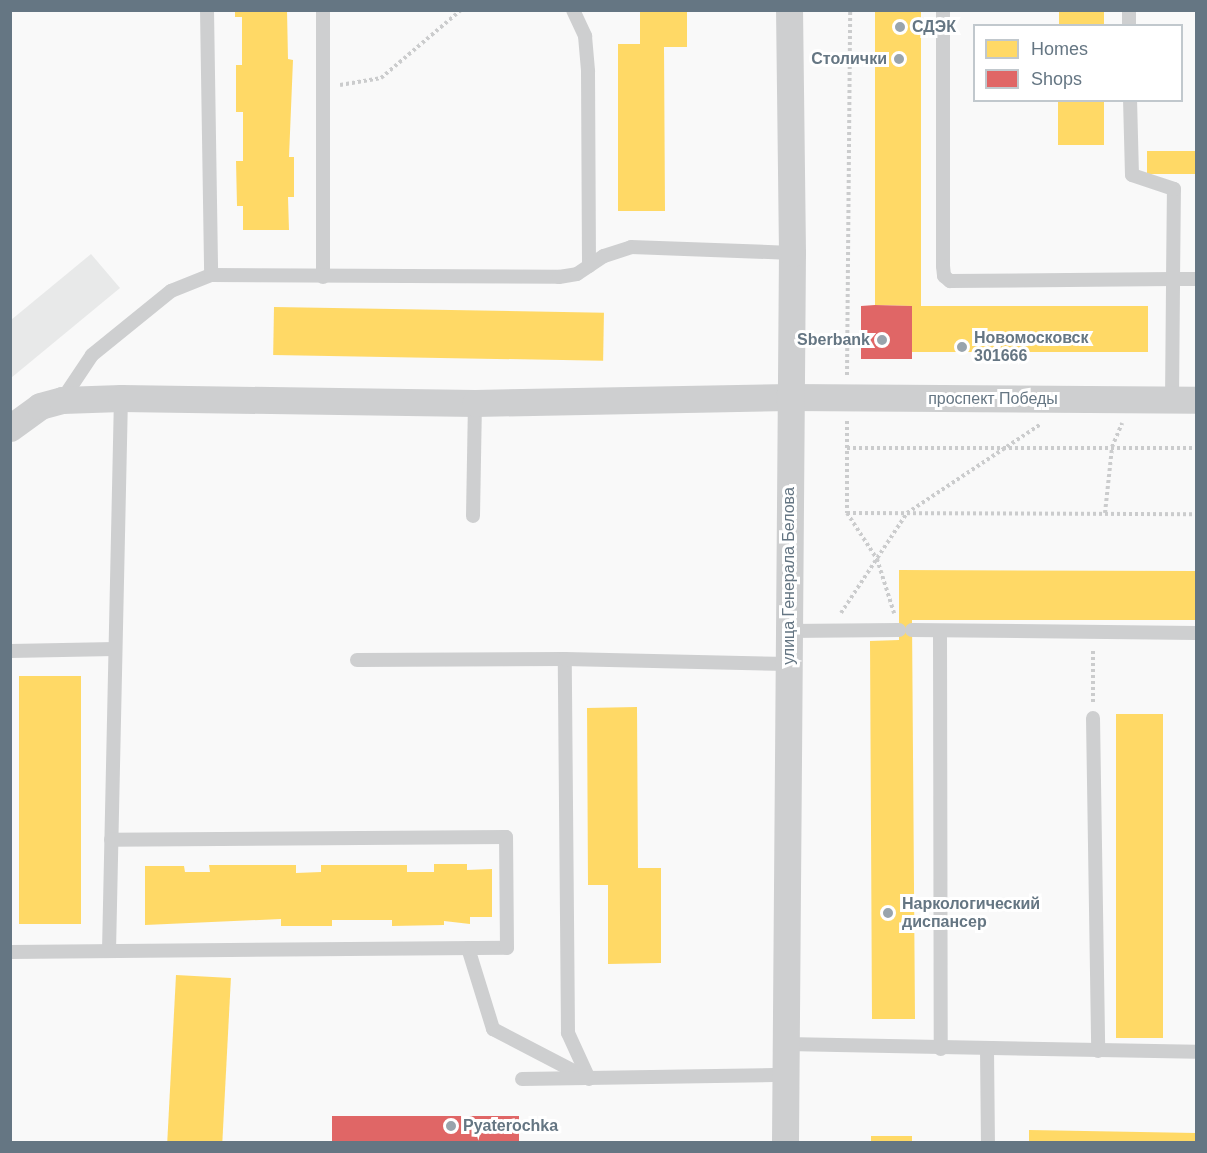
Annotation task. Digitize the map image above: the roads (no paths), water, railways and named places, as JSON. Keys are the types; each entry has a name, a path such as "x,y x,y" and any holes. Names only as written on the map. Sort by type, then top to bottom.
{"street":[{"name":"улица Генерала Белова","path":"785,1143 789,397 792,253 789,10"},
{"name":"проспект Победы","path":"10,428 40,406 62,400 121,398 475,403 789,397 1184,400"}],"lane":[{"path":"207,10 211,275"},
{"path":"323,10 323,277"},
{"path":"573,10 585,36 588,72 589,266"},
{"path":"943,10 944,276 956,282 1197,279"},
{"path":"1130,102 1132,175 1174,189 1173,279 1184,400"},
{"path":"62,400 92,355 171,291 211,275 559,277 577,274 604,256 631,247 792,253"},
{"path":"109,951 121,398"},
{"path":"473,516 475,403"},
{"path":"788,631 1197,633"},
{"path":"940,631 941,1049"},
{"path":"10,651 115,649"},
{"path":"565,659 568,1033 589,1079"},
{"path":"357,660 565,659 788,664"},
{"path":"1093,718 1098,1051"},
{"path":"10,952 507,948 506,837 111,840"},
{"path":"468,948 493,1029 589,1079"},
{"path":"786,1044 987,1050 1197,1052"},
{"path":"987,1050 988,1143"},
{"path":"522,1079 786,1075"}],"place":[{"name":"СДЭК","path":"900,27"},
{"name":"Столички","path":"899,59"},
{"name":"Sberbank","path":"882,340"},
{"name":"Новомосковск 301666","path":"962,347"},
{"name":"Наркологический диспансер","path":"888,913"},
{"name":"Pyaterochka","path":"451,1126"}]}
